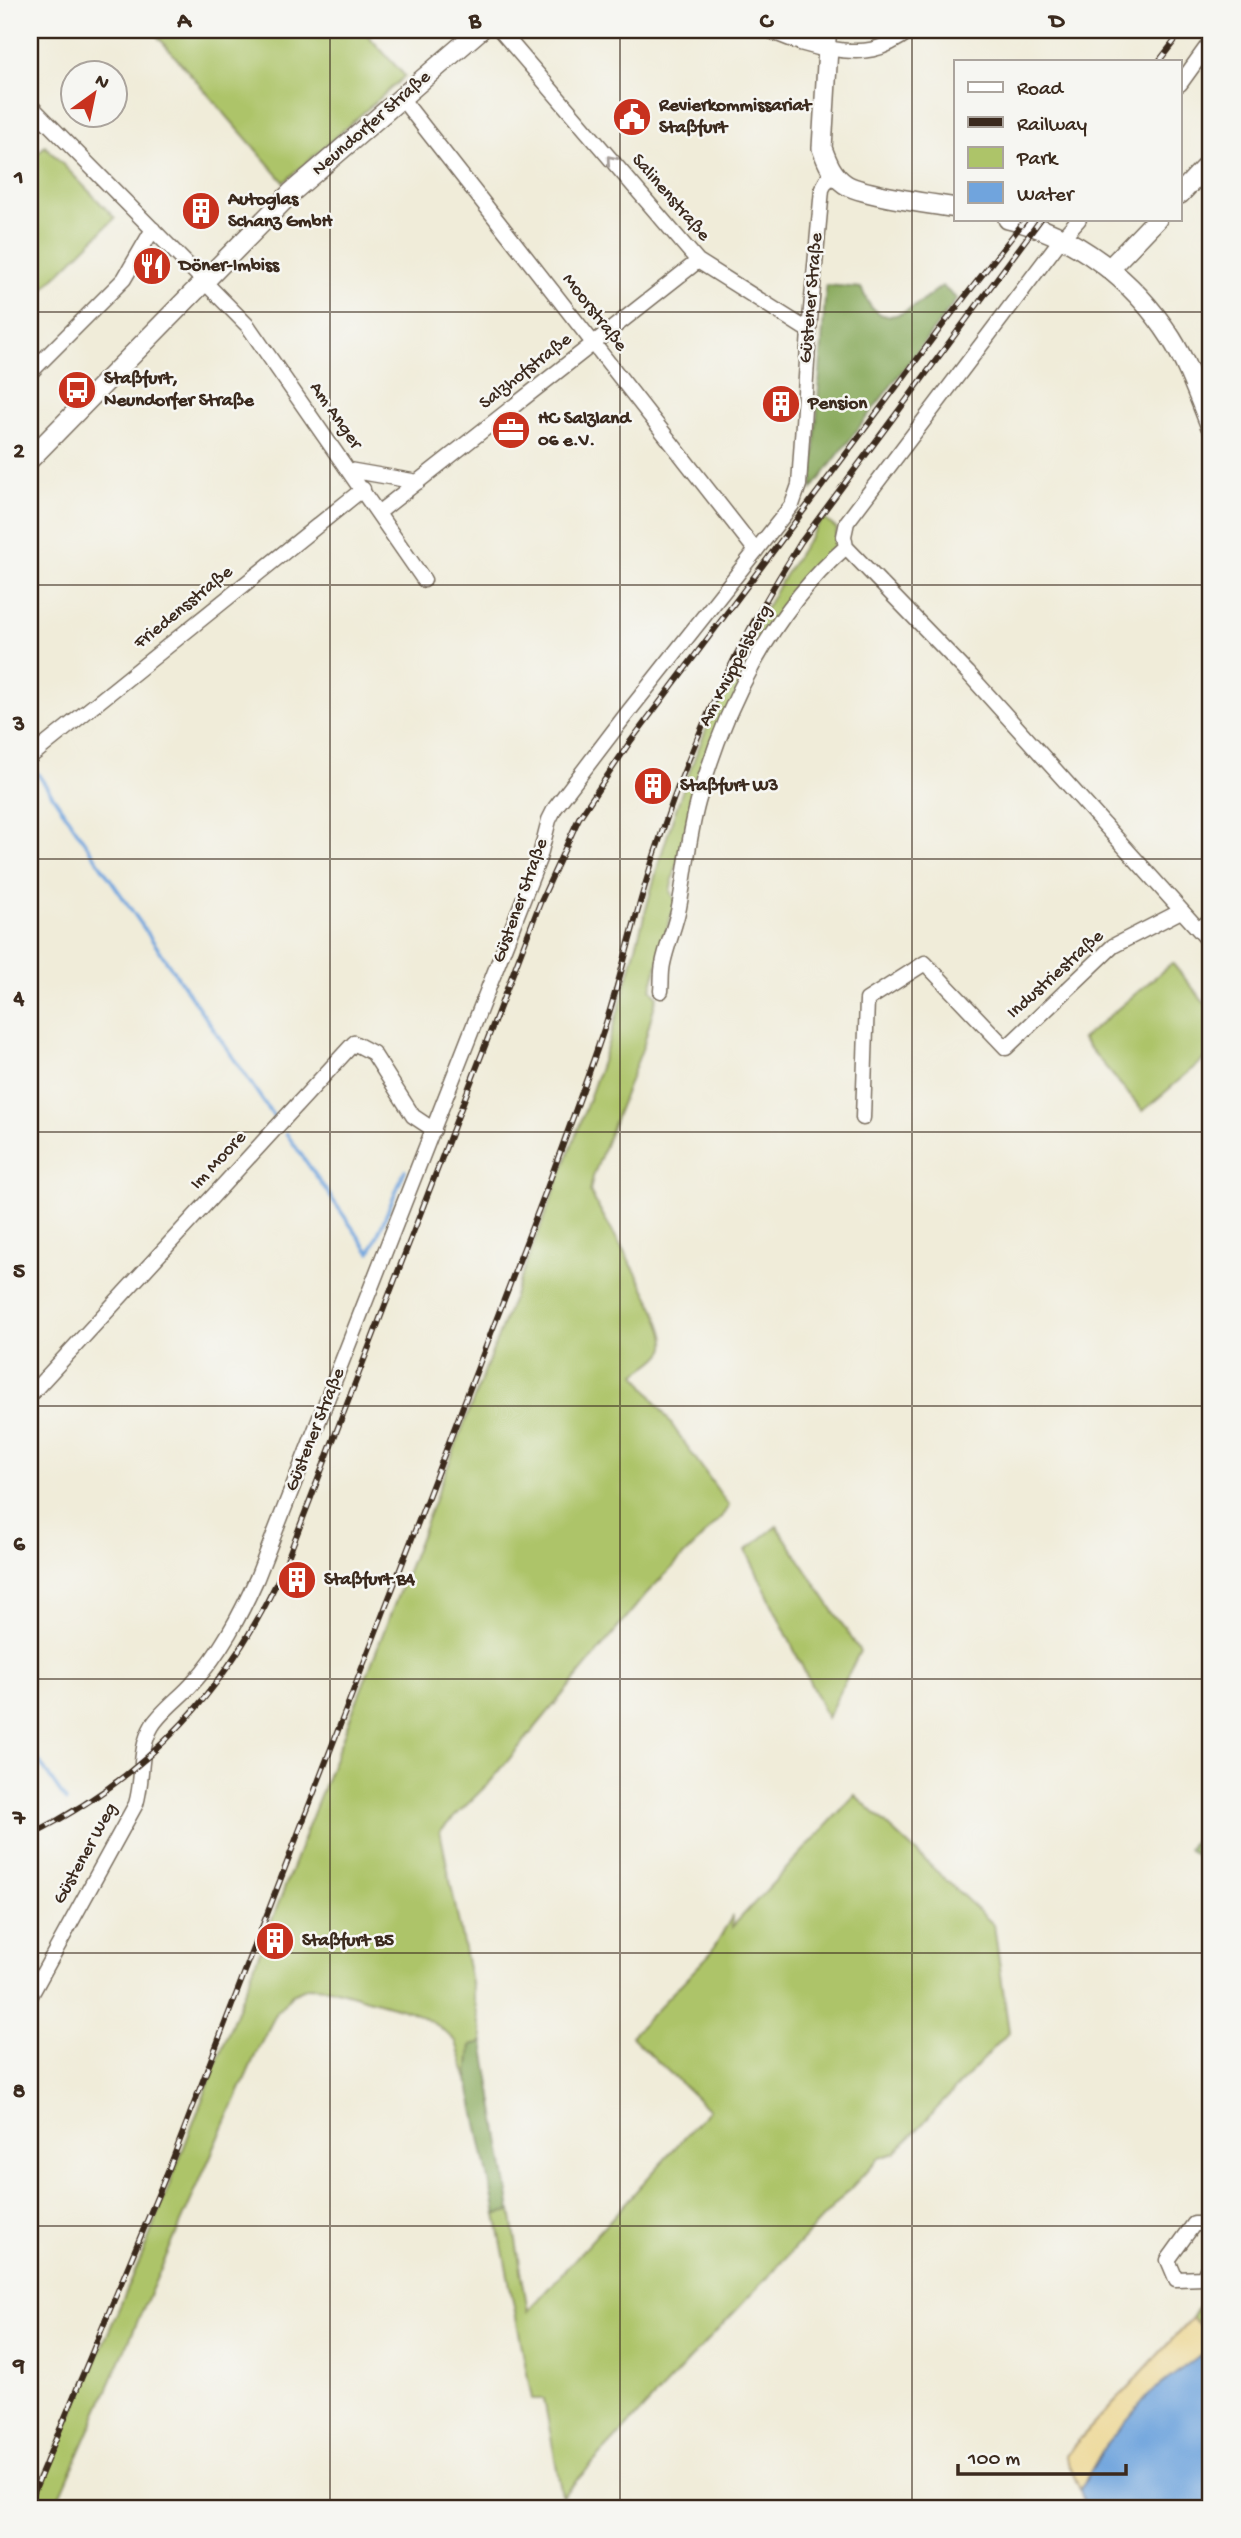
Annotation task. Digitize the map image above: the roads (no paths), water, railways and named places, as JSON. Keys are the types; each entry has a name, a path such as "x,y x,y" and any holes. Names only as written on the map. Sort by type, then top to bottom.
{"main road":[{"name":"Neundorfer Straße","path":"30,458 292,192 480,30"},
{"path":"774,30 802,41 829,39 822,148 838,179 853,189 954,208"},
{"path":"1182,192 1211,160"},
{"path":"1011,220 1062,238 1089,253 1110,269 1146,305 1171,338 1190,375 1211,427"},
{"path":"1110,269 1156,220"}],"street":[{"name":"Salinenstraße","path":"500,30 698,261 809,331"},
{"path":"829,39 862,52 878,50 894,43 911,30"},
{"path":"1182,81 1211,41"},
{"name":"Moorstraße","path":"402,99 756,551"},
{"name":"Am Anger","path":"30,105 248,326 424,580"},
{"path":"30,129 42,117"},
{"name":"Güstener Straße","path":"142,1762 145,1740 154,1724 194,1683 219,1650 248,1599 434,1130 539,859 555,808 792,505 799,485 822,189 832,171"},
{"path":"1078,220 847,522 844,536 846,547 968,673 1211,944"},
{"path":"30,373 124,279 153,229"},
{"name":"Salzhofstraße","path":"378,513 698,261"},
{"path":"349,470 418,482"},
{"name":"Friedensstraße","path":"30,757 363,489"},
{"name":"Am Knüppelsberg","path":"661,991 663,965 680,902 697,804 717,743 742,688 772,633 797,596 822,568 846,547"},
{"name":"Industriestraße","path":"863,1118 867,1000 925,963 1006,1048 1113,946 1181,911"},
{"path":"1199,930 1211,919"},
{"name":"Im Moore","path":"30,1395 354,1042 373,1053 413,1116 434,1130"},
{"name":"Güstener Weg","path":"30,1997 136,1804 141,1788 142,1762"},
{"path":"1211,2224 1194,2224 1168,2260 1176,2279 1203,2278 1211,2261"}],"water":[{"path":"1200,2355 1211,2365 1211,2508 1086,2508 1080,2490 1105,2446 1149,2394"}],"waterway":[{"path":"33,767 274,1117"},
{"path":"286,1133 370,1253 405,1170"},
{"path":"30,1748 66,1801"}],"railway":[{"path":"1160,60 1183,30"},
{"path":"30,1835 74,1811 150,1755 212,1688 239,1650 285,1565 540,903 579,818 630,742 942,326 1025,220"},
{"path":"30,2501 170,2166 547,1188 606,1023 658,844 703,726 738,651 801,542 1040,220"}],"place":[{"name":"Revierkommissariat Staßfurt","path":"632,117"},
{"name":"Autoglas Schanz GmbH","path":"201,211"},
{"name":"Döner-Imbiss","path":"152,266"},
{"name":"Staßfurt, Neundorfer Straße","path":"77,390"},
{"name":"Pension","path":"781,404"},
{"name":"HC Salzland 06 e.V.","path":"511,430"},
{"name":"Staßfurt W3","path":"653,786"},
{"name":"Staßfurt B4","path":"297,1580"},
{"name":"Staßfurt B5","path":"275,1941"}]}
